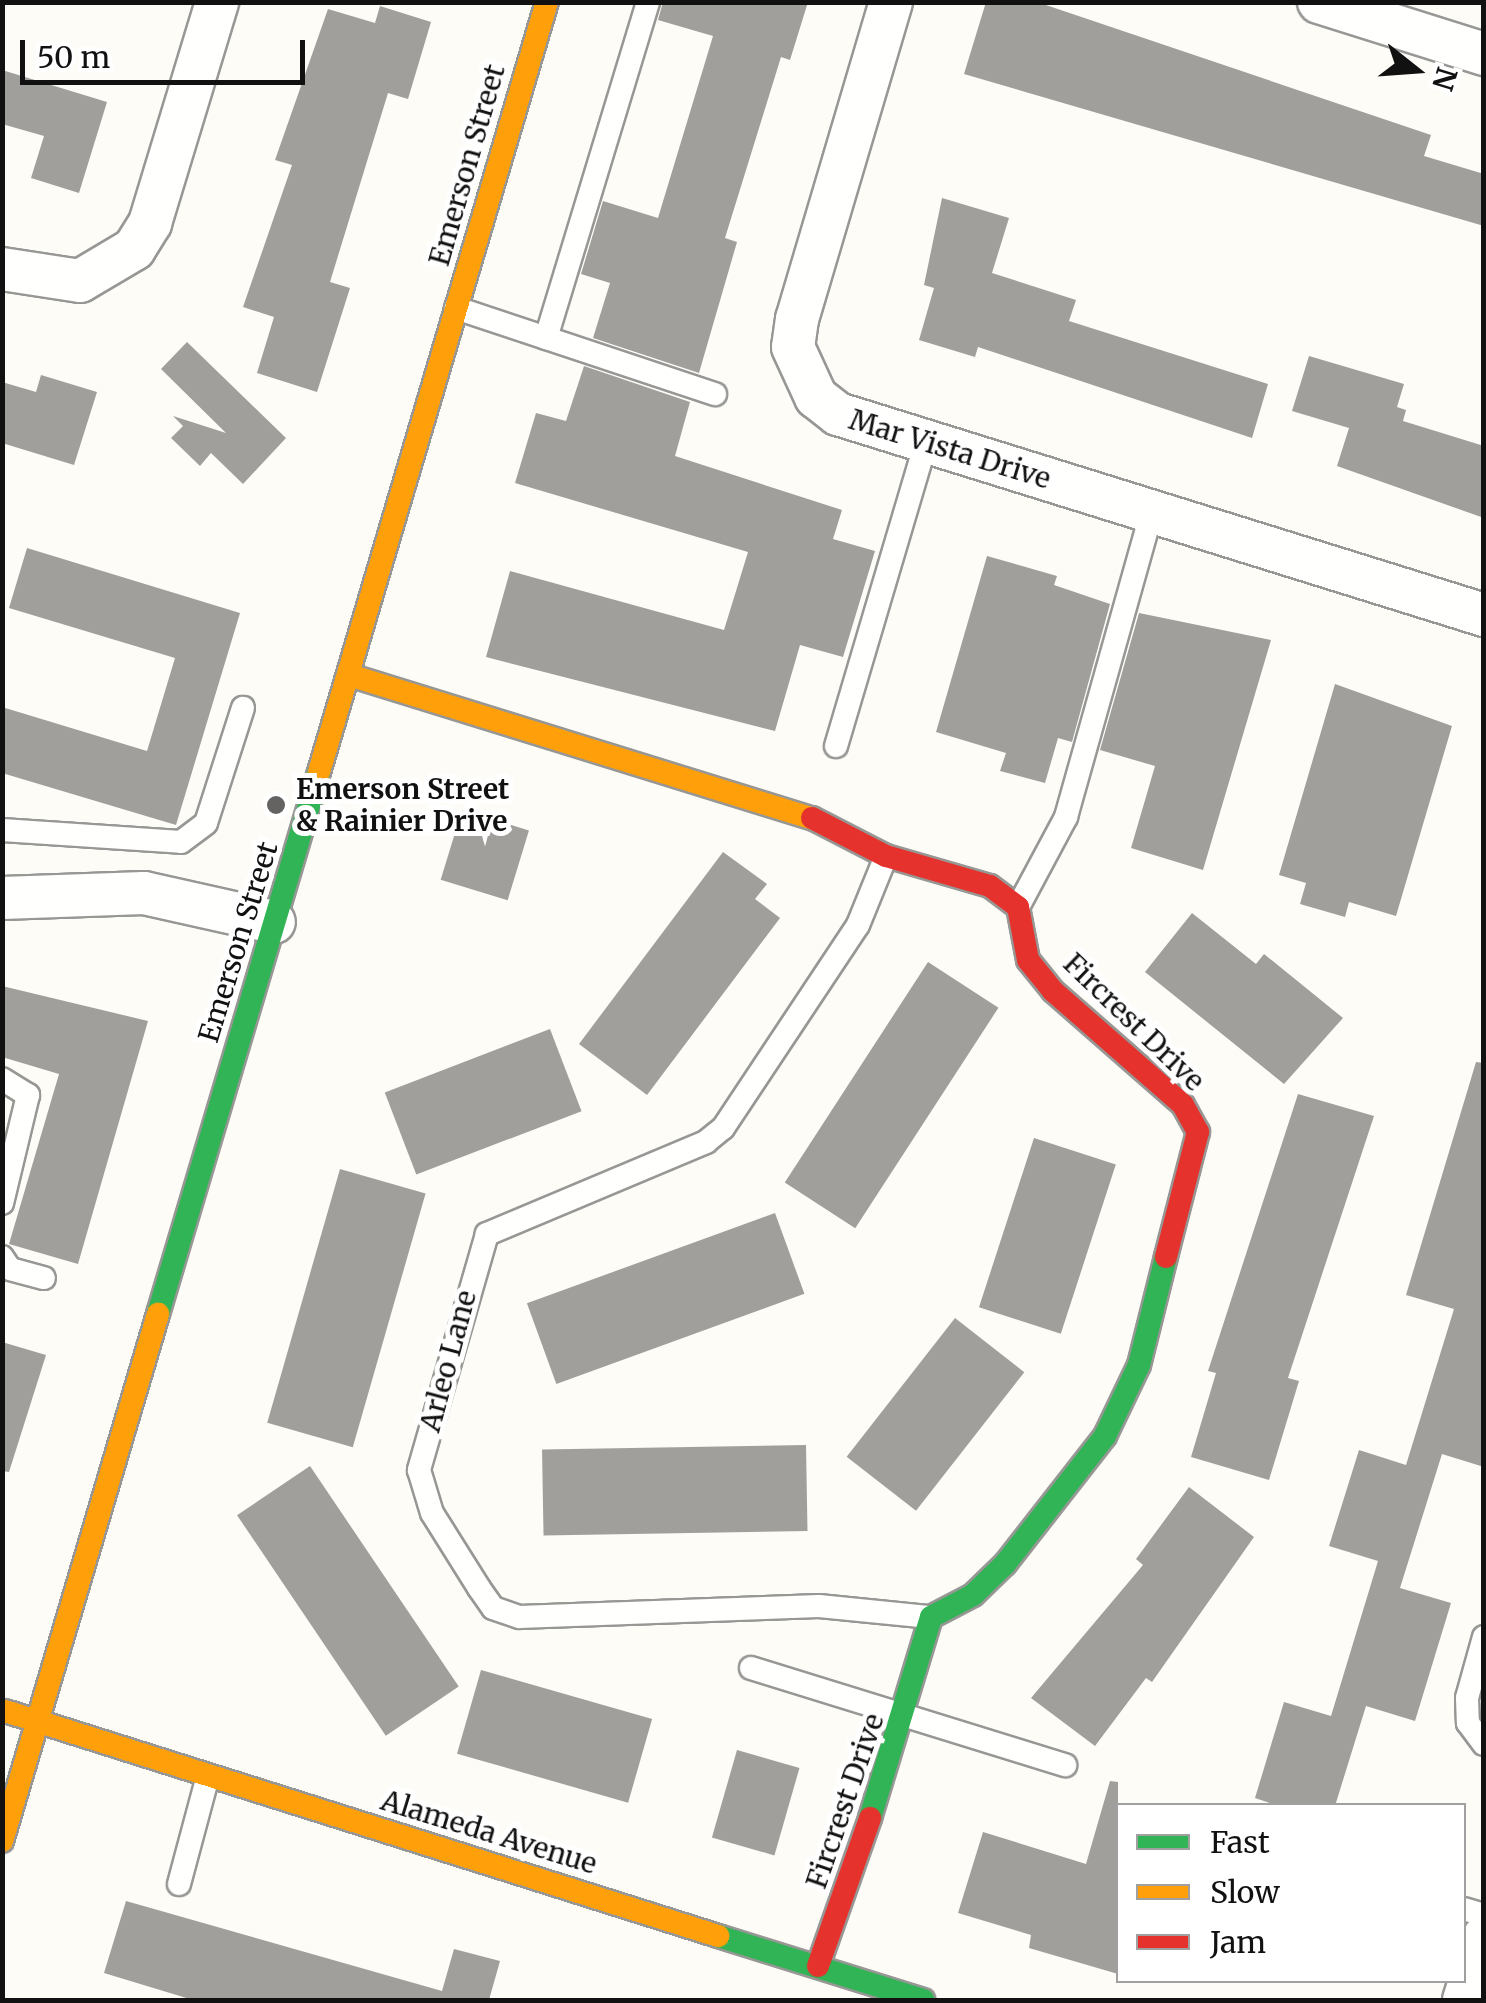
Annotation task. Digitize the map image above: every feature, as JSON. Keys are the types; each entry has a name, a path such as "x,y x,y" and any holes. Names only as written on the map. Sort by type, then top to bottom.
{"street":[{"path":"2,269 80,281 134,250 150,223 217,2"},
{"name":"Emerson Street","path":"2,1840 547,2"},
{"name":"Mar Vista Drive","path":"891,2 794,347 816,398 838,414 1484,616"},
{"path":"1320,2 1484,54"},
{"path":"350,675 802,813 886,856 990,886 1018,908"},
{"path":"2,898 144,893 274,922"},
{"name":"Fircrest Drive","path":"818,1966 908,1711 932,1617 973,1595 1005,1564 1105,1436 1139,1365 1195,1166 1198,1132 1182,1105 1053,991 1028,960 1018,908"},
{"name":"Alameda Avenue","path":"2,1710 923,2000"},
{"path":"1464,2000 1484,1937"}],"lane":[{"path":"546,338 648,2"},
{"path":"456,308 716,394"},
{"path":"836,746 926,442"},
{"path":"1018,908 1066,817 1152,512"},
{"path":"2,830 181,842 206,823 242,708"},
{"name":"Arleo Lane","path":"886,856 858,925 723,1128 706,1142 487,1234 419,1470 432,1512 479,1588 493,1608 519,1617 818,1606 932,1617"},
{"path":"2,1078 28,1095 2,1203"},
{"path":"2,1257 10,1269 44,1278"},
{"path":"1484,1637 1467,1698 1468,1722 1484,1744"},
{"path":"752,1668 908,1711 1065,1765"},
{"path":"178,1884 208,1776"}],"building":[{"path":"663,2 808,2 790,60 781,57 725,238 737,242 699,373 593,338 610,283 581,274 603,201 658,218 713,36 658,20"},
{"path":"986,2 1037,2 1431,135 1424,156 1484,174 1484,226 964,74"},
{"path":"380,6 431,22 408,99 388,93 330,282 350,288 317,392 257,373 274,317 243,307 292,165 275,160 328,9 375,23"},
{"path":"2,70 107,102 79,193 31,178 44,136 2,124"},
{"path":"942,198 1009,218 992,273 1076,300 1069,321 1268,384 1252,438 978,347 975,357 919,340 934,288 924,285"},
{"path":"187,342 286,438 243,484 211,453 200,466 171,438 183,426 173,416 226,433 161,369"},
{"path":"1309,356 1404,384 1397,407 1406,410 1403,421 1484,446 1484,518 1337,466 1349,428 1292,411"},
{"path":"584,366 690,402 675,456 842,510 833,539 875,551 843,657 800,645 775,731 486,657 510,571 724,630 748,552 515,483 536,413 566,421"},
{"path":"41,375 97,392 74,465 2,443 2,382 36,392"},
{"path":"27,548 240,613 176,825 2,773 2,707 147,751 175,658 9,608"},
{"path":"987,556 1057,576 1054,585 1110,604 1072,742 1058,738 1045,783 1000,771 1006,753 936,732"},
{"path":"1139,613 1271,640 1203,870 1131,848 1155,766 1100,750"},
{"path":"1335,684 1452,726 1396,916 1349,902 1345,917 1300,904 1306,883 1279,875"},
{"path":"462,810 529,830 508,900 441,880"},
{"path":"723,852 767,884 755,899 780,918 647,1095 579,1044"},
{"path":"1192,913 1256,964 1264,954 1343,1018 1284,1084 1145,972"},
{"path":"928,962 998,1008 855,1228 785,1183"},
{"path":"2,986 148,1021 78,1264 9,1244 59,1074 2,1057"},
{"path":"550,1029 582,1111 416,1175 385,1092"},
{"path":"1476,1062 1484,1063 1484,1467 1442,1454 1400,1588 1451,1603 1415,1721 1366,1706 1336,1803 1270,1803 1255,1798 1284,1702 1331,1716 1378,1561 1329,1546 1359,1450 1406,1465 1454,1309 1406,1295"},
{"path":"1298,1094 1374,1116 1288,1378 1299,1381 1269,1480 1191,1457 1216,1373 1208,1371"},
{"path":"1034,1138 1116,1165 1061,1334 979,1307"},
{"path":"340,1169 426,1194 353,1447 267,1423"},
{"path":"775,1213 804,1294 556,1384 527,1303"},
{"path":"955,1318 1024,1372 916,1511 847,1457"},
{"path":"2,1342 46,1355 9,1472 2,1471"},
{"path":"806,1445 808,1531 544,1536 542,1450"},
{"path":"310,1466 459,1687 386,1736 237,1515"},
{"path":"1189,1487 1254,1537 1152,1682 1146,1678 1095,1746 1031,1698 1143,1565 1136,1559"},
{"path":"481,1670 652,1719 628,1803 457,1754"},
{"path":"737,1750 799,1768 774,1855 712,1837"},
{"path":"1110,1781 1118,1782 1116,1973 1029,1948 1031,1935 958,1913 983,1832 1086,1864"},
{"path":"126,1901 442,1991 454,1949 500,1961 489,2000 193,2000 104,1973"}],"traffic: fast":[{"path":"158,1314 319,772"},
{"path":"870,1818 931,1617 973,1595 1005,1564 1105,1436 1139,1365 1166,1257"},
{"path":"718,1936 923,2000"}],"traffic: slow":[{"path":"319,772 547,2"},
{"path":"349,675 812,818"},
{"path":"2,1841 158,1314"},
{"path":"5,1711 718,1936"}],"traffic: jam":[{"path":"812,818 886,856 990,886 1018,907 1028,960 1053,991 1183,1105 1198,1132 1166,1257"},
{"path":"818,1966 870,1818"}],"place":[{"name":"Emerson Street & Rainier Drive","path":"276,805"}]}
